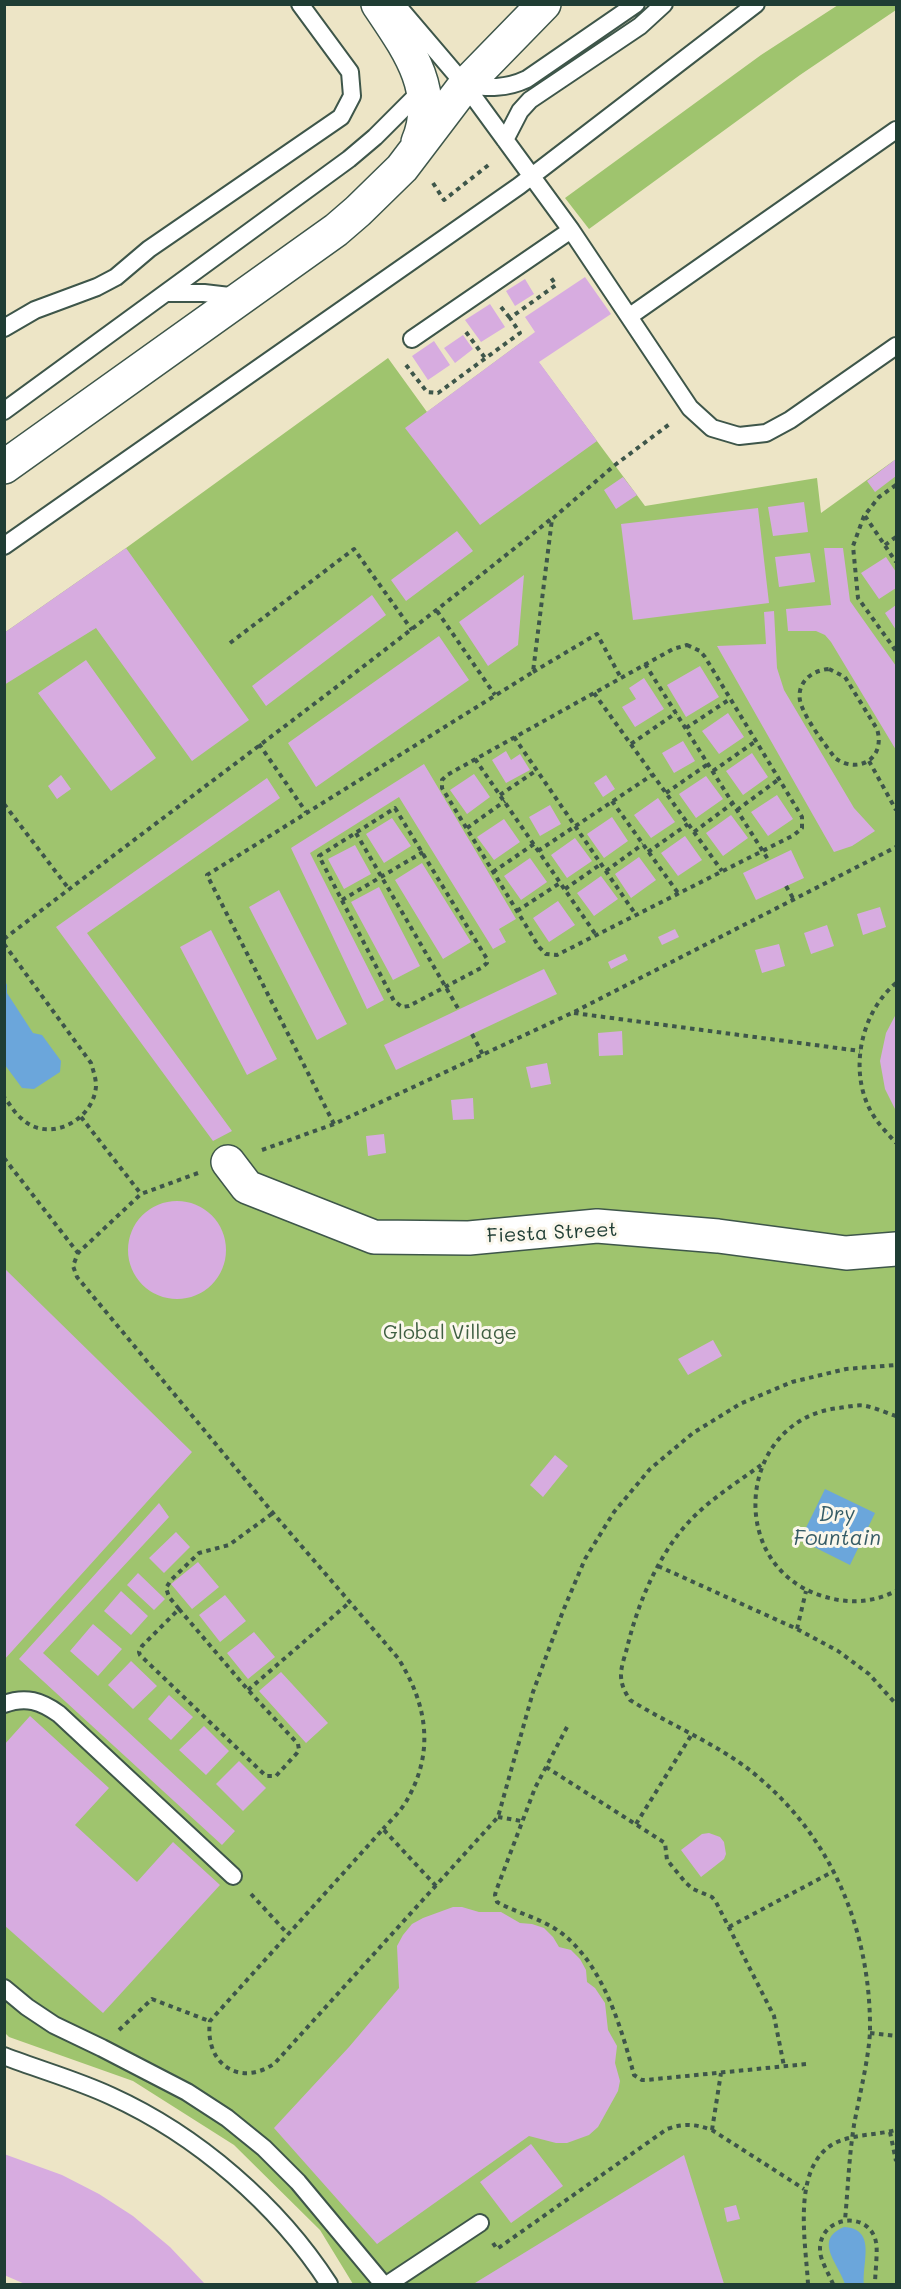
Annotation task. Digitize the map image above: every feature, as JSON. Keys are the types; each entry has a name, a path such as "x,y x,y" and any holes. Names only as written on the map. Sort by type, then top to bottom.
{"street":[{"path":"378,4 410,51 423,88 424,121 413,155"},
{"path":"4,467 336,230 413,155 465,85 544,4"},
{"name":"Fiesta Street","path":"228,1162 247,1187 374,1237 469,1238 597,1226 718,1236 846,1253 897,1249"}],"lane":[{"path":"4,328 35,310 97,287 116,277 149,249 341,117 352,96 350,72 300,4"},
{"path":"396,4 465,85 505,140 526,181 571,230 690,408 712,428 739,436 766,433 790,420 897,346"},
{"path":"465,85 502,88 521,82 542,70 636,4"},
{"path":"505,140 520,111 530,100 640,26 664,4"},
{"path":"4,546 526,181 756,4"},
{"path":"4,411 350,159 423,88"},
{"path":"630,316 897,130"},
{"path":"412,339 571,230"},
{"path":"166,293 204,293 242,298"},
{"path":"4,1704 16,1700 32,1700 46,1705 59,1714 233,1876"},
{"path":"4,1988 54,2025 187,2092 227,2118 264,2148 298,2182 383,2284"},
{"path":"4,2056 110,2096 153,2117 192,2142 230,2171 287,2229 317,2266 328,2284"},
{"path":"388,2284 480,2223"}],"path":[{"path":"413,155 444,200 498,157 526,181"},
{"path":"412,339 403,350 403,360 427,392 438,393 520,333 510,318 556,285 535,255"},
{"path":"4,939 437,611 615,465 690,408"},
{"path":"897,485 879,498 864,516 854,546 858,598 897,651"},
{"path":"864,516 897,562"},
{"path":"533,672 552,519"},
{"path":"885,545 897,537"},
{"path":"230,643 354,549 412,630"},
{"path":"437,611 495,695"},
{"path":"334,1124 207,875 597,634 621,678"},
{"path":"679,646 694,647 705,657 803,822 798,832 763,850 557,955 546,954 442,789 442,780 447,774 621,678 679,646"},
{"path":"645,664 769,861"},
{"path":"829,669 845,677 851,685 880,738 875,755 869,761 851,766 835,758 830,751 802,707 800,700 802,685 811,674 829,669"},
{"path":"594,693 722,871"},
{"path":"686,728 730,699"},
{"path":"631,744 676,713"},
{"path":"514,737 636,915"},
{"path":"713,771 756,741"},
{"path":"259,744 306,812"},
{"path":"475,759 596,934"},
{"path":"869,761 897,810"},
{"path":"666,793 708,764"},
{"path":"500,795 537,770"},
{"path":"538,850 652,775"},
{"path":"737,810 779,779"},
{"path":"467,828 505,801"},
{"path":"612,801 678,893"},
{"path":"694,832 733,803"},
{"path":"4,804 69,889"},
{"path":"395,808 423,852 487,959 484,966 406,1007 396,1004 319,856 395,808"},
{"path":"648,852 688,824"},
{"path":"356,832 459,1010"},
{"path":"493,872 534,844"},
{"path":"606,871 643,844"},
{"path":"897,847 574,1012 334,1124 141,1194 78,1253 74,1266 77,1277 273,1514 398,1658 412,1680 421,1704 425,1729 424,1754 418,1779 406,1802 210,2021 209,2043 220,2062 232,2070 250,2072 264,2070 275,2063 498,1817 533,1692 585,1559 614,1512 650,1469 693,1433 740,1404 792,1382 846,1369 897,1365"},
{"path":"342,900 423,852"},
{"path":"565,889 601,864"},
{"path":"517,911 560,883"},
{"path":"786,886 794,900"},
{"path":"4,944 91,1063 96,1086 94,1097 81,1117 63,1128 42,1129 22,1120 4,1097"},
{"path":"897,983 870,1015 860,1051 861,1086 874,1117 897,1143"},
{"path":"574,1012 860,1051"},
{"path":"472,1034 483,1055"},
{"path":"81,1117 141,1194"},
{"path":"4,1158 78,1253"},
{"path":"845,2220 852,2137 870,2033 867,1977 856,1922 834,1871 804,1824 765,1783 720,1749 630,1700 623,1688 621,1673 630,1634 642,1599 658,1566 678,1536 701,1509 761,1465 786,1430 822,1410 865,1405 897,1416"},
{"path":"761,1465 754,1500 759,1537 778,1568 806,1591 842,1602 879,1599 897,1591"},
{"path":"179,1609 142,1646 140,1655 266,1776 276,1776 300,1747 179,1609 166,1588 171,1580 199,1553 228,1545 273,1514"},
{"path":"658,1566 797,1629 838,1651 869,1674 897,1704"},
{"path":"797,1629 806,1591"},
{"path":"248,1690 350,1602"},
{"path":"567,1727 522,1821 495,1898 501,1904 549,1925 565,1936 578,1951 608,1998 634,2075 642,2080 807,2064"},
{"path":"636,1824 692,1734"},
{"path":"546,1767 665,1843 667,1860 689,1886 712,1897 774,2016 784,2066"},
{"path":"498,1817 522,1821"},
{"path":"383,1829 436,1886"},
{"path":"729,1927 834,1871"},
{"path":"233,1876 287,1933"},
{"path":"102,2048 152,1999 210,2021"},
{"path":"870,2033 897,2036"},
{"path":"712,2130 721,2073"},
{"path":"480,2223 497,2249 667,2129 681,2124 696,2124 712,2130 804,2189"},
{"path":"808,2284 804,2189 810,2171 820,2155 835,2143 852,2137 897,2130"},
{"path":"890,2132 897,2161"},
{"path":"833,2284 820,2251 822,2237 831,2225 845,2220 858,2221 870,2230 876,2243 875,2284"}],"green space":[{"path":"838,5 896,5 896,10 800,75 589,229 565,198 761,55"},
{"name":"Global Village","path":"523,341 645,506 817,478 821,513 896,459 896,2284 353,2284 320,2230 234,2145 133,2081 9,2037 5,2033 4,633 126,548 388,358 427,412"}],"water":[{"path":"5,981 7,993 33,1033 42,1035 61,1061 60,1072 34,1089 22,1088 5,1065"},
{"name":"Dry Fountain","path":"825,1489 875,1513 850,1565 800,1540"},
{"path":"844,2227 854,2229 861,2234 864,2240 866,2248 864,2284 845,2284 830,2252 830,2238"}],"building":[{"path":"585,277 611,314 539,362 597,441 480,525 405,428 535,332 525,317"},
{"path":"525,279 534,294 515,306 506,291"},
{"path":"490,304 505,327 481,342 465,320"},
{"path":"463,335 473,349 455,363 444,348"},
{"path":"434,341 450,365 428,380 412,356"},
{"path":"896,459 896,476 875,492 867,481"},
{"path":"623,477 637,495 616,509 604,490"},
{"path":"804,502 808,532 773,536 768,507"},
{"path":"758,508 769,603 633,620 621,524"},
{"path":"457,531 473,551 406,601 391,580"},
{"path":"126,548 249,720 192,761 96,628 4,685 4,633"},
{"path":"824,548 843,548 850,601 896,666 896,750 825,635 816,631 788,631 786,609 831,605"},
{"path":"810,553 815,582 779,587 775,557"},
{"path":"886,557 896,572 896,588 879,599 861,573"},
{"path":"524,575 518,645 488,666 459,622"},
{"path":"372,595 386,615 266,706 252,686"},
{"path":"896,605 896,630 885,613"},
{"path":"774,611 777,668 784,690 854,808 875,831 852,846 834,852 717,646 766,644 764,612"},
{"path":"439,636 469,680 316,787 288,743"},
{"path":"86,660 156,758 111,791 38,693"},
{"path":"700,666 719,697 686,717 667,685"},
{"path":"644,678 664,709 635,727 622,707 636,699 629,688"},
{"path":"728,713 744,737 719,754 702,731"},
{"path":"683,741 695,761 674,773 662,753"},
{"path":"506,751 511,760 520,754 530,770 506,783 492,760"},
{"path":"752,753 768,777 743,795 726,771"},
{"path":"424,764 516,919 499,929 506,942 493,949 399,797 310,853 384,1000 367,1009 291,848"},
{"path":"474,774 490,797 467,814 450,790"},
{"path":"61,775 71,789 57,799 48,786"},
{"path":"606,775 615,789 603,797 594,783"},
{"path":"706,776 723,799 696,818 679,794"},
{"path":"267,778 280,798 87,933 232,1131 213,1141 56,927"},
{"path":"777,795 793,819 768,836 751,812"},
{"path":"658,798 675,822 651,838 634,815"},
{"path":"550,805 561,824 540,836 529,817"},
{"path":"731,815 748,838 723,856 706,833"},
{"path":"612,817 628,841 604,858 587,834"},
{"path":"392,818 411,846 384,863 366,834"},
{"path":"504,819 520,842 494,860 477,837"},
{"path":"685,836 702,860 678,876 661,853"},
{"path":"575,838 592,861 567,878 551,855"},
{"path":"355,845 371,874 344,889 328,859"},
{"path":"791,850 804,878 756,900 743,873"},
{"path":"639,857 656,880 631,898 615,874"},
{"path":"530,858 547,882 521,900 504,876"},
{"path":"422,863 471,942 443,959 395,880"},
{"path":"601,876 618,899 594,916 577,893"},
{"path":"379,887 420,966 393,980 351,902"},
{"path":"279,890 347,1024 317,1040 249,907"},
{"path":"558,901 575,925 549,942 533,918"},
{"path":"880,907 886,927 863,935 857,914"},
{"path":"827,925 834,946 811,954 804,933"},
{"path":"675,929 679,937 662,945 658,937"},
{"path":"211,930 277,1059 247,1075 180,947"},
{"path":"779,944 785,966 762,973 755,950"},
{"path":"625,954 628,960 611,969 608,962"},
{"path":"544,969 557,994 396,1070 384,1045"},
{"path":"896,1014 896,1111 885,1089 880,1061 886,1033"},
{"path":"622,1031 623,1055 599,1056 598,1033"},
{"path":"547,1063 551,1084 531,1088 526,1067"},
{"path":"473,1098 474,1119 453,1120 451,1100"},
{"path":"384,1134 386,1153 368,1156 366,1136"},
{"path":"177,1201 196,1205 212,1215 222,1231 226,1250 222,1269 212,1285 196,1295 177,1299 158,1295 142,1285 132,1269 128,1250 132,1231 142,1215 158,1205"},
{"path":"4,1268 192,1452 4,1660"},
{"path":"713,1340 722,1356 688,1375 678,1359"},
{"path":"555,1455 568,1466 543,1497 530,1485"},
{"path":"159,1503 169,1517 43,1653 235,1831 222,1845 19,1659"},
{"path":"176,1532 190,1547 164,1573 149,1558"},
{"path":"198,1562 219,1587 192,1609 171,1584"},
{"path":"138,1573 165,1599 154,1610 127,1585"},
{"path":"121,1591 148,1616 131,1635 104,1611"},
{"path":"225,1595 246,1621 220,1642 199,1615"},
{"path":"93,1624 122,1649 98,1676 70,1651"},
{"path":"254,1632 275,1657 248,1679 227,1653"},
{"path":"131,1661 157,1686 133,1709 108,1685"},
{"path":"281,1672 328,1723 306,1743 259,1691"},
{"path":"169,1695 193,1717 171,1740 148,1719"},
{"path":"30,1716 109,1788 75,1825 137,1882 173,1842 220,1885 103,2013 4,1925 4,1745"},
{"path":"204,1726 229,1751 206,1775 179,1750"},
{"path":"239,1761 266,1788 243,1811 216,1784"},
{"path":"709,1833 720,1837 724,1842 726,1854 724,1859 701,1877 681,1850 702,1834"},
{"path":"453,1907 479,1912 501,1912 520,1923 544,1928 559,1947 571,1950 580,1959 586,1970 587,1982 595,1988 605,2003 608,2030 617,2046 615,2063 620,2081 618,2091 598,2127 589,2135 567,2143 556,2143 529,2136 377,2244 274,2128 349,2047 399,1988 397,1946 403,1935 412,1924"},
{"path":"531,2144 563,2186 511,2223 480,2182"},
{"path":"4,2154 62,2175 99,2194 133,2216 170,2247 205,2284 25,2284 4,2275"},
{"path":"684,2155 724,2284 475,2284 475,2283"},
{"path":"736,2205 740,2219 727,2222 724,2208"}]}
